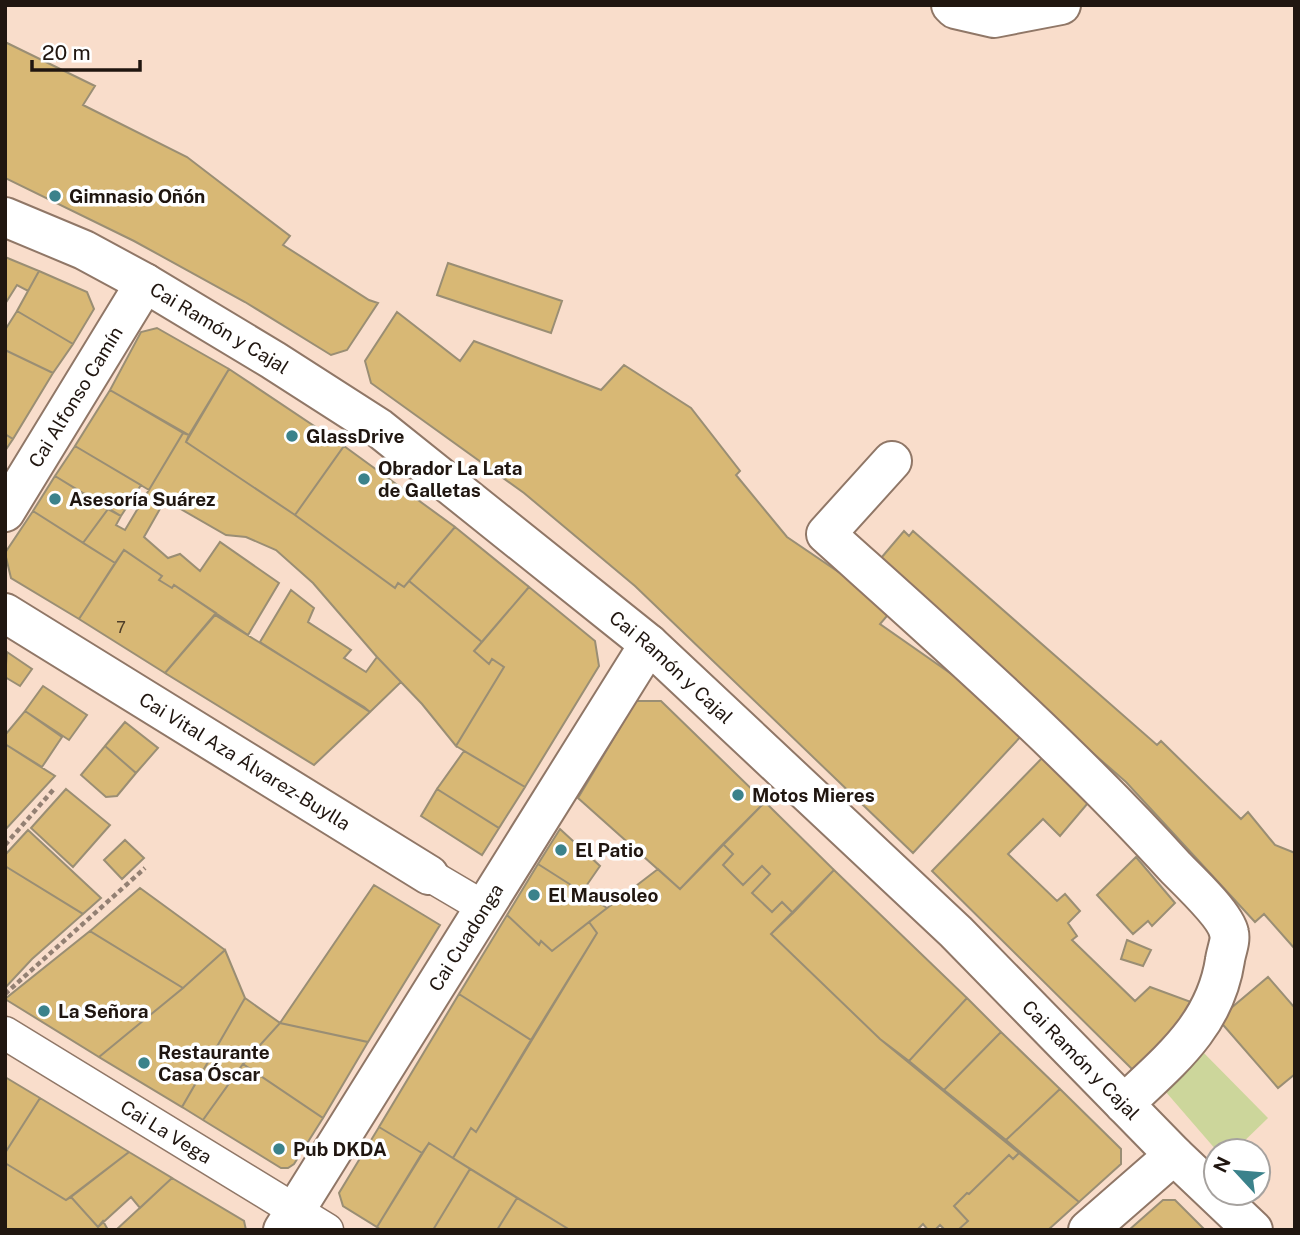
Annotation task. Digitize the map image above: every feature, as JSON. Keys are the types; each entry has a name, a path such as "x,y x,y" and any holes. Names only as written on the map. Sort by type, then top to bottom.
{"street":[{"path":"951,5 955,9 994,18 1061,5"},
{"name":"Cai Ramón y Cajal","path":"5,217 84,250 145,283 379,428 649,644 956,932 1252,1230"},
{"name":"Cai Alfonso Camín","path":"5,512 145,283"},
{"path":"892,461 826,534 1010,699 1114,800 1216,910 1229,933 1224,970 1210,1009 1191,1040 1124,1104"},
{"name":"Cai Vital Aza Álvarez-Buylla","path":"5,613 485,908"},
{"name":"Cai Cuadonga","path":"289,1220 649,644"},
{"name":"Cai La Vega","path":"5,1033 289,1220 327,1230"},
{"path":"1088,1230 1174,1154"}],"path":[{"path":"5,845 54,789"},
{"path":"5,994 145,868"}],"green space":[{"path":"1196,1045 1268,1118 1248,1137 1205,1137 1159,1084"}],"building":[{"path":"5,42 95,86 83,105 187,157 290,236 283,245 369,300 378,303 347,350 331,355 245,302 134,241 5,178"},
{"path":"5,257 39,271 28,291 17,285 5,304"},
{"path":"448,263 562,301 551,333 437,295"},
{"path":"39,271 87,292 94,309 73,344 17,311"},
{"path":"17,311 73,344 53,373 5,350 5,330"},
{"path":"397,312 460,361 474,341 601,390 624,365 691,408 740,471 736,475 787,537 893,609 880,624 990,701 1023,734 913,853 635,586 524,493 371,383 365,361"},
{"path":"157,328 229,369 189,435 110,390 141,332"},
{"path":"5,350 53,373 13,439 5,434"},
{"path":"229,369 344,446 295,515 186,442"},
{"path":"110,390 183,433 149,490 75,446"},
{"path":"183,433 189,435 186,442 295,515 395,588 398,583 404,587 409,581 482,642 474,651 489,664 492,659 504,667 456,746 422,704 313,583 276,550 246,537 226,535 165,500 144,537 168,558 180,554 200,571 220,542 279,583 248,635 174,585 172,588 159,580 162,576 124,550 115,563 83,543 108,509 121,516 116,525 125,530"},
{"path":"5,434 13,439 5,451"},
{"path":"75,446 141,485 121,516 55,476"},
{"path":"344,446 455,527 404,587 398,583 395,588 295,515"},
{"path":"55,476 108,509 83,543 33,511"},
{"path":"33,511 115,563 79,619 11,578 5,553"},
{"path":"455,527 529,587 482,642 409,581"},
{"path":"904,531 909,536 913,531 1157,745 1161,741 1241,819 1248,812 1275,845 1295,853 1295,949 1264,914 1255,922 1126,782 876,564"},
{"path":"124,550 162,576 159,580 172,588 174,585 216,613 165,673 79,619"},
{"path":"529,587 595,641 599,666 525,787 456,746 504,667 492,659 489,664 474,651"},
{"path":"291,590 314,608 308,622 351,650 344,658 366,672 377,657 401,682 370,712 260,642"},
{"path":"215,615 370,712 314,765 165,673"},
{"path":"7,652 32,669 20,686 5,677"},
{"path":"43,686 87,715 69,740 25,711"},
{"path":"636,701 661,701 765,802 680,889 578,798"},
{"path":"25,711 62,737 42,767 5,744 5,735"},
{"path":"125,722 158,748 136,773 105,746"},
{"path":"5,744 55,776 5,830"},
{"path":"105,746 136,773 117,796 106,797 81,775"},
{"path":"464,751 525,787 499,828 437,789"},
{"path":"1045,755 1088,803 1060,836 1043,819 1008,854 1057,901 1065,894 1080,911 1068,923 1077,936 1072,940 1135,1001 1150,987 1191,1002 1177,1030 1136,1073 932,871"},
{"path":"66,789 110,825 73,867 31,828"},
{"path":"437,789 499,828 482,855 421,816"},
{"path":"765,802 834,870 793,913 782,902 772,912 752,893 770,874 762,866 743,885 723,865 733,854 723,844"},
{"path":"560,829 600,866 582,892 538,864"},
{"path":"28,830 101,898 83,914 5,866 5,855"},
{"path":"125,840 144,858 122,879 104,860"},
{"path":"723,844 733,854 723,865 743,885 762,866 770,874 752,893 772,912 782,902 793,913 771,934 880,1039 1019,1153 1013,1159 1009,1155 954,1206 968,1221 958,1230 945,1230 940,1225 935,1230 928,1230 923,1224 917,1230 570,1230 453,1158 471,1128 476,1132 597,933 589,922 658,869 680,889"},
{"path":"1136,857 1175,903 1152,926 1148,921 1133,934 1097,895"},
{"path":"538,864 607,908 552,951 541,941 539,945 507,915"},
{"path":"5,866 83,914 32,959 5,988"},
{"path":"834,870 967,998 909,1061 880,1039 771,934"},
{"path":"374,885 440,925 368,1042 280,1023"},
{"path":"140,888 225,950 183,988 90,931"},
{"path":"507,915 539,945 541,941 552,951 589,922 597,933 531,1040 459,994"},
{"path":"90,931 183,988 99,1057 5,999"},
{"path":"1127,940 1151,950 1143,966 1121,959"},
{"path":"225,950 245,998 182,1107 99,1057 183,988"},
{"path":"1268,977 1295,1008 1295,1074 1278,1088 1218,1019"},
{"path":"459,994 531,1040 476,1132 471,1128 453,1158 429,1143 422,1153 379,1127"},
{"path":"245,998 280,1023 243,1064 203,1120 182,1107"},
{"path":"967,998 1001,1032 944,1090 909,1061"},
{"path":"280,1023 368,1042 323,1118 243,1064"},
{"path":"1001,1032 1060,1089 1006,1140 944,1090"},
{"path":"243,1064 323,1118 294,1164 288,1168 281,1168 203,1120"},
{"path":"5,1077 40,1098 5,1153"},
{"path":"1060,1089 1121,1149 1121,1164 1079,1202 1006,1140"},
{"path":"40,1098 129,1152 66,1200 5,1163 5,1153"},
{"path":"379,1127 422,1153 377,1227 343,1206 339,1193"},
{"path":"429,1143 470,1169 433,1230 381,1230 377,1227"},
{"path":"129,1152 172,1178 140,1208 131,1197 98,1227 71,1197"},
{"path":"1019,1153 1079,1202 1048,1230 958,1230 968,1221 954,1206 1009,1155 1013,1159"},
{"path":"5,1163 66,1200 71,1197 98,1227 103,1221 108,1230 5,1230"},
{"path":"470,1169 517,1198 497,1230 433,1230"},
{"path":"172,1178 244,1221 246,1230 116,1230"},
{"path":"517,1198 570,1230 497,1230"},
{"path":"1163,1200 1175,1200 1205,1230 1129,1230"}],"place":[{"name":"Gimnasio Oñón","path":"55,196"},
{"name":"GlassDrive","path":"292,436"},
{"name":"Obrador La Lata de Galletas","path":"364,479"},
{"name":"Asesoría Suárez","path":"55,499"},
{"name":"Motos Mieres","path":"738,795"},
{"name":"El Patio","path":"561,850"},
{"name":"El Mausoleo","path":"534,895"},
{"name":"La Señora","path":"44,1011"},
{"name":"Restaurante Casa Óscar","path":"144,1063"},
{"name":"Pub DKDA","path":"279,1149"}]}
